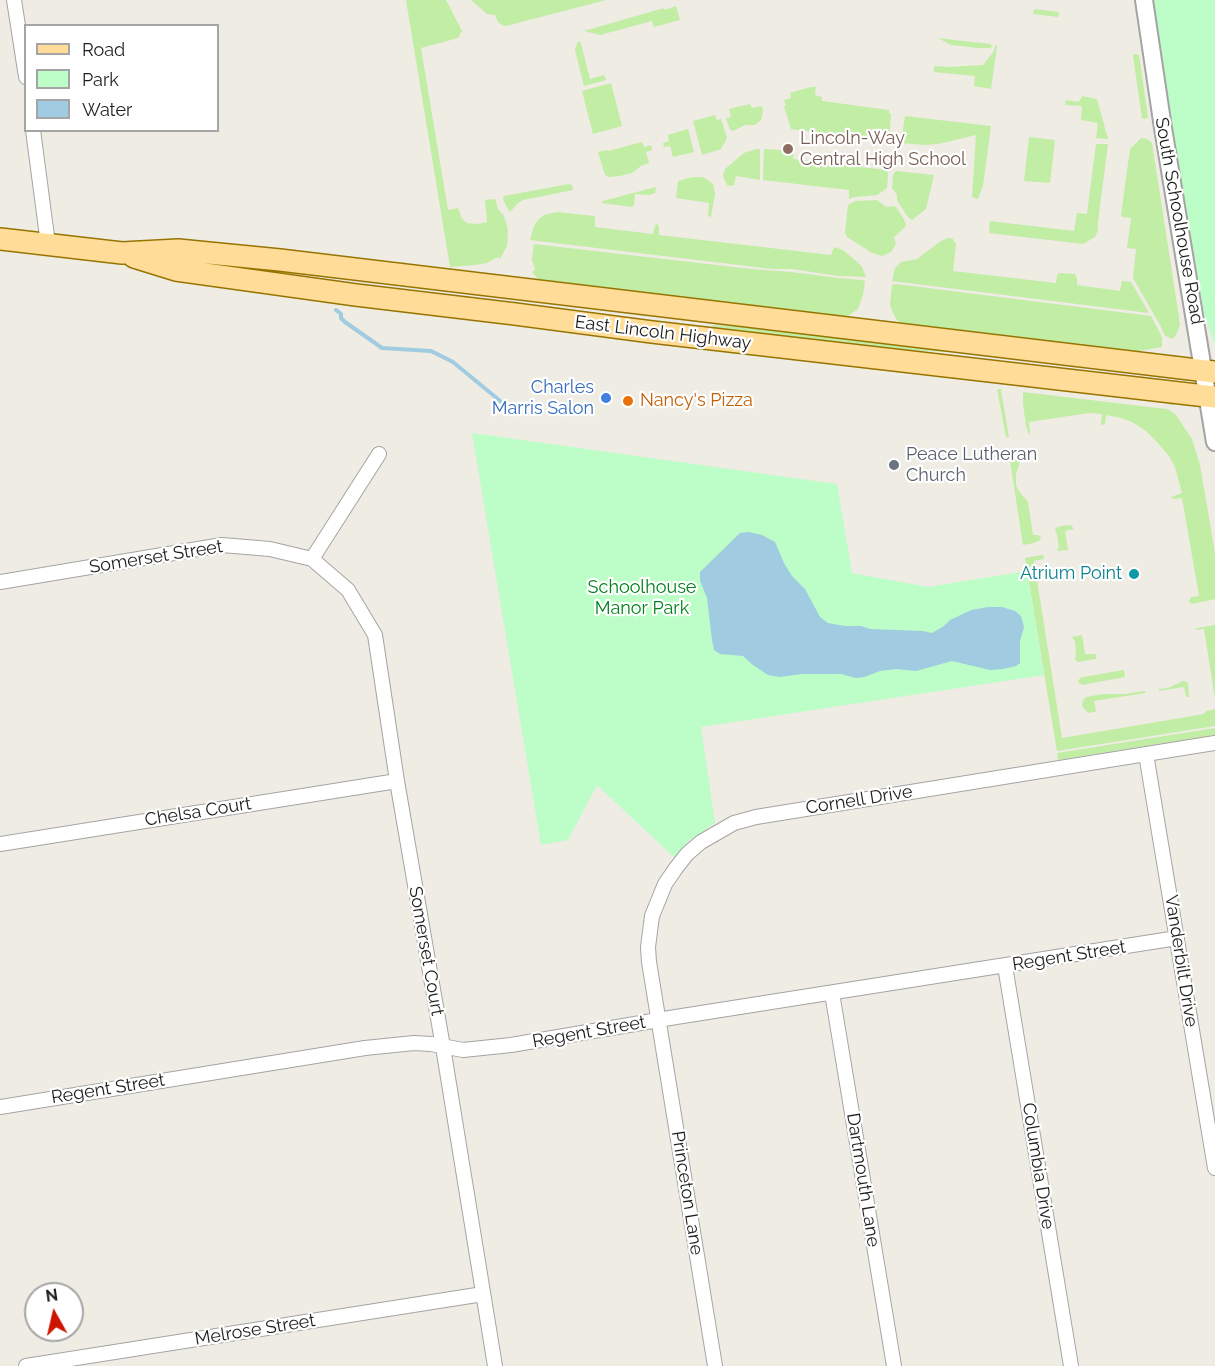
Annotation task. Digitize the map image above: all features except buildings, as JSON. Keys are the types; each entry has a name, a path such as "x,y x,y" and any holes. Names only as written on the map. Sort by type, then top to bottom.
{"main road":[{"name":"East Lincoln Highway","path":"0,238 122,253 178,250 269,259 1209,371"},
{"name":"East Lincoln Highway","path":"122,253 176,270 334,292 652,332 1211,397"}],"street":[{"path":"14,0 24,64"},
{"name":"South Schoolhouse Road","path":"1144,0 1163,128 1209,371 1215,442"},
{"path":"33,132 48,244"},
{"path":"312,559 379,454"},
{"name":"Somerset Street","path":"0,582 222,545 270,549 312,559"},
{"name":"Somerset Court","path":"312,559 348,590 375,635 396,781 443,1047 495,1366"},
{"name":"Cornell Drive","path":"658,1020 648,946 652,916 665,884 676,868 700,842 717,831 756,817 1215,743"},
{"name":"Vanderbilt Drive","path":"1146,754 1215,1168"},
{"name":"Chelsa Court","path":"0,844 396,781"},
{"name":"Regent Street","path":"0,1107 365,1048 414,1043 463,1050 511,1046 658,1020 1177,938"},
{"name":"Columbia Drive","path":"1005,966 1071,1366"},
{"name":"Dartmouth Lane","path":"832,993 894,1366"},
{"name":"Princeton Lane","path":"658,1020 716,1366"},
{"name":"Melrose Street","path":"26,1366 483,1294"}],"green space":[{"path":"406,0 446,0 462,31 458,38 421,48 448,210 458,208 462,219 467,223 487,222 485,200 495,199 508,230 507,246 500,259 498,257 487,263 450,267"},
{"path":"471,0 606,0 506,26 498,22 495,15 487,14"},
{"path":"1150,0 1215,0 1215,345 1204,314"},
{"path":"676,6 680,20 654,27 652,21 600,35 584,31 664,8 665,10"},
{"path":"1034,9 1059,12 1058,17 1033,14"},
{"path":"938,38 992,45 991,48 978,48 951,45"},
{"path":"578,41 581,44 590,79 604,75 606,80 584,86 575,50"},
{"path":"995,45 997,46 991,89 974,86 975,76 934,72 934,66 983,65 994,51"},
{"path":"1134,54 1139,55 1148,117 1146,119 1142,118"},
{"path":"611,83 622,126 593,134 582,91"},
{"path":"816,87 815,95 822,97 822,101 889,110 891,116 889,141 791,129 784,100 791,98 790,93"},
{"path":"1082,96 1097,99 1108,139 1096,138 1098,123 1081,120 1082,106 1065,105 1066,100 1079,102"},
{"path":"750,104 752,108 762,106 761,120 755,125 745,125 733,131 730,130 726,118 731,117 729,109"},
{"path":"715,115 717,120 721,119 727,138 721,149 702,155 693,121"},
{"path":"905,116 991,126 983,186 978,199 972,197 976,135 938,144 901,143"},
{"path":"688,129 694,152 673,157 670,146 664,147 663,143 669,141 668,135"},
{"path":"1029,137 1055,140 1050,183 1024,181"},
{"path":"1141,138 1152,143 1180,324 1173,339 1165,336 1133,278 1136,249 1127,248 1131,218 1121,215 1130,149"},
{"path":"642,142 644,147 651,145 652,150 646,152 649,163 632,173 609,177 605,175 598,152"},
{"path":"1096,144 1108,144 1098,230 1095,237 1083,244 989,233 990,221 1074,231 1077,213 1087,214"},
{"path":"760,149 760,180 736,176 734,185 727,185 723,176 725,169 744,153"},
{"path":"764,149 794,151 793,159 887,170 887,188 877,195 849,199 849,190 763,180"},
{"path":"896,171 934,175 926,209 912,220 897,200 897,195 892,188 893,175"},
{"path":"693,177 705,178 713,184 715,194 711,217 708,216 709,203 676,198 678,181"},
{"path":"572,185 573,190 523,200 510,212 504,202 504,196"},
{"path":"656,187 655,193 649,195 635,194 632,207 601,203 603,201"},
{"path":"877,200 886,207 896,207 906,226 894,237 896,244 891,252 882,256 872,253 847,237 845,233 848,205 855,201"},
{"path":"557,212 594,216 595,227 653,234 657,224 659,235 831,255 834,247 843,250 856,261 862,267 866,277 772,269 530,240 534,226 539,219 544,215"},
{"path":"948,238 952,238 956,244 953,271 1056,283 1059,273 1075,274 1077,285 1120,291 1122,281 1131,282 1149,313 892,281 895,268 901,262 917,259"},
{"path":"534,244 865,281 858,309 841,319 545,283 532,272 535,270 532,260"},
{"path":"892,285 1151,316 1162,337 1162,347 1134,352 904,326 897,320 890,305"},
{"path":"713,325 792,330 948,349 948,352 862,348 712,329"},
{"path":"1029,384 1166,400 1174,403 1172,406 1166,403 1026,386"},
{"path":"997,389 1002,389 1009,437 1006,437"},
{"path":"1023,392 1168,409 1176,415 1192,439 1200,465 1215,553 1215,599 1192,604 1189,601 1191,597 1199,596 1182,498 1171,497 1182,493 1175,467 1157,442 1132,422 1106,415 1105,424 1102,425 1102,414 1089,413 1029,422 1029,435"},
{"name":"Schoolhouse Manor Park","path":"472,433 837,484 852,573 928,587 1027,571 1044,675 701,727 715,823 690,840 674,857 597,785 568,840 541,845"},
{"path":"1009,454 1020,462 1016,473 1016,485 1028,502 1033,535 1041,537 1034,543 1023,545"},
{"path":"1071,525 1074,529 1065,531 1068,550 1058,551 1056,528"},
{"path":"1042,555 1044,559 1034,561 1062,738 1204,714 1206,711 1215,709 1215,726 1057,751 1025,558"},
{"path":"1215,625 1215,699 1204,629 1194,630"},
{"path":"1082,635 1085,654 1096,654 1096,659 1078,662 1075,660 1075,641 1072,637"},
{"path":"1124,670 1125,677 1082,685 1078,682 1083,677"},
{"path":"1183,681 1188,684 1189,697 1186,697 1184,687 1159,691 1159,689 1168,688"},
{"path":"1145,691 1146,693 1094,701 1096,711 1094,712 1088,713 1082,706 1086,697"},
{"path":"1215,728 1215,735 1058,760 1057,753"}],"water":[{"path":"740,533 762,535 775,542 792,576 805,589 820,617 828,623 870,629 932,633 950,620 971,610 1002,607 1015,611 1021,616 1024,627 1020,641 1020,663 1016,666 990,670 952,661 916,671 896,669 856,678 841,674 802,674 779,677 768,675 743,656 720,654 714,650 707,598 700,581 700,572"}],"waterway":[{"path":"336,310 345,322 382,348 431,351 453,362 505,405"}],"place":[{"name":"Lincoln-Way Central High School","path":"788,149"},
{"name":"Charles Marris Salon","path":"606,398"},
{"name":"Nancy's Pizza","path":"628,401"},
{"name":"Peace Lutheran Church","path":"894,465"},
{"name":"Atrium Point","path":"1134,574"}]}
